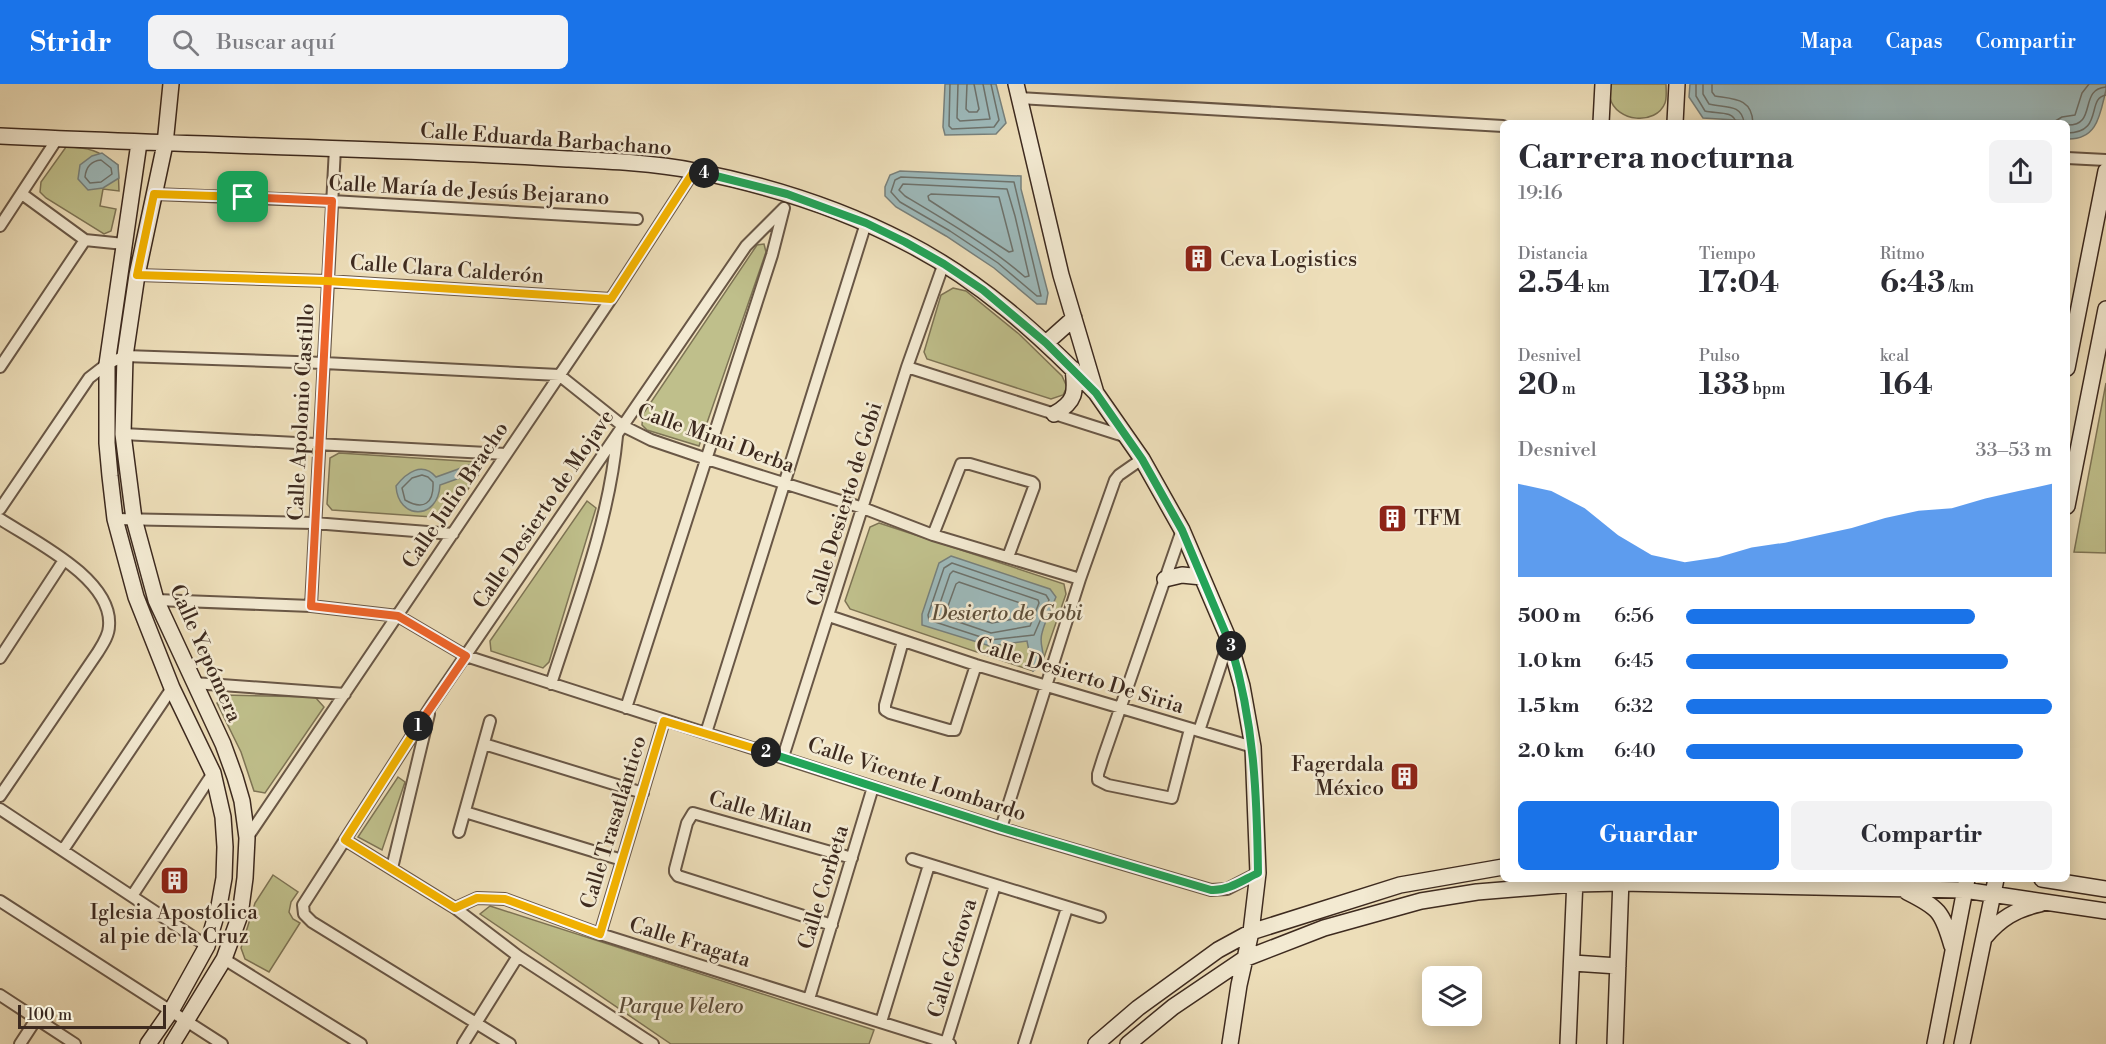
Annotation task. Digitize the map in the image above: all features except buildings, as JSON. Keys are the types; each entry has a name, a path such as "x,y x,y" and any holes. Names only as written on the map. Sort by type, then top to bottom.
{"main road":[{"name":"Calle Yepómera","path":"171,84 165,144 137,275 125,356 123,434 134,519 156,600 218,734 235,777 242,801 247,838 240,915 224,959 172,1044"},
{"path":"1601,120 1603,84"},
{"path":"1675,120 1677,84"},
{"path":"1018,91 1061,275 1096,393 1142,459 1182,530 1229,640 1242,686 1253,747 1258,873 1251,932 1244,959 1230,1044"},
{"name":"Calle Eduarda Barbachano","path":"0,136 617,161 694,171 785,201 866,223 944,264 983,290 1046,343 1096,393"},
{"name":"Calle Yepómera","path":"139,143 107,364 106,443 115,519 136,597 172,688 213,773 222,817 225,848 224,878 219,906 207,946 171,1011 148,1044"},
{"path":"2070,353 2106,171"},
{"path":"2070,491 2106,309"},
{"path":"1046,343 1074,318"},
{"path":"1054,414 1072,399 1075,384 1073,369"},
{"path":"1166,579 1182,575 1202,577"},
{"path":"1096,1044 1138,1008 1218,950 1251,932 1400,885 1500,868"},
{"path":"1128,1044 1173,1007 1244,959 1324,928 1421,901 1477,892 1575,882 1568,1044"},
{"path":"1615,1044 1621,882"},
{"path":"1656,882 1902,889 1966,885 1995,887 2049,902 2106,910"},
{"path":"2066,882 2106,889"},
{"path":"1935,1044 1966,885"},
{"path":"1962,1044 1995,887"},
{"path":"1902,889 1926,901 1940,912 1953,951"},
{"path":"1983,939 1994,926 2013,913 2049,902"},
{"path":"1572,963 1618,966"}],"street":[{"path":"1018,91 1500,126"},
{"path":"0,226 57,139"},
{"name":"Calle Apolonio Castillo","path":"311,606 335,148"},
{"path":"2070,158 2106,160"},
{"name":"Calle Julio Bracho","path":"247,838 611,299 694,171"},
{"path":"22,194 85,240 124,244"},
{"name":"Calle María de Jesús Bejarano","path":"154,194 332,201 637,219"},
{"path":"626,708 772,255 785,201"},
{"name":"Calle Desierto de Mojave","path":"345,840 431,706 746,246 785,201"},
{"path":"706,733 866,223"},
{"path":"0,367 85,240"},
{"name":"Calle Desierto de Gobi","path":"783,757 907,367 944,264"},
{"name":"Calle Clara Calderón","path":"137,275 327,281 611,299"},
{"path":"0,509 89,378 107,364 125,356 559,375"},
{"path":"907,367 1127,437"},
{"name":"Calle Mimi Derba","path":"559,375 620,430 863,508 933,535 1080,579"},
{"path":"551,684 602,527 620,430"},
{"path":"123,434 506,454"},
{"name":"Calle Desierto De Siria","path":"1002,828 1080,579 1115,480 1142,459"},
{"path":"933,535 961,464 970,464 1032,482 1034,487 1008,557"},
{"path":"0,519 64,560 88,579 98,589 110,626 98,652 0,796"},
{"path":"115,519 314,523 453,534"},
{"path":"1182,530 1098,774 1100,782 1172,798 1194,730 1229,640"},
{"path":"0,658 64,560"},
{"path":"156,600 311,606 398,616"},
{"name":"Calle Vicente Lombardo","path":"398,616 466,656 1002,828 1211,890 1227,889 1258,873"},
{"name":"Calle Desierto De Siria","path":"829,616 976,665 1253,747"},
{"path":"903,641 885,705 885,710 890,713 955,730 976,665"},
{"path":"194,683 345,694"},
{"path":"63,850 172,688"},
{"path":"392,868 431,706"},
{"path":"459,832 490,721"},
{"name":"Calle Trasatlántico","path":"600,934 664,721"},
{"path":"484,744 643,793"},
{"path":"132,896 213,773"},
{"name":"Calle Corbeta","path":"809,999 873,787"},
{"path":"0,809 207,946"},
{"path":"465,812 622,861"},
{"name":"Calle Milan","path":"832,925 678,876 675,868 687,823 693,813 852,858"},
{"path":"510,1044 312,922 303,911 305,901 345,840 455,908 518,956 653,1044"},
{"path":"912,859 1100,918"},
{"path":"881,1022 929,865"},
{"name":"Calle Génova","path":"948,1043 995,885"},
{"name":"Calle Fragata","path":"455,908 477,898 505,899 600,934 948,1043"},
{"path":"0,902 222,1044"},
{"path":"1024,1044 1067,908"},
{"path":"463,1044 518,956"},
{"path":"224,959 361,1044"},
{"path":"0,995 75,1044"},
{"path":"20,1044 37,1018"}],"green space":[{"path":"1611,84 1666,84 1665,103 1660,110 1645,118 1628,116 1614,106 1610,96"},
{"path":"66,147 94,151 118,165 119,191 103,189 100,206 116,209 111,231 104,234 40,192 41,182"},
{"path":"764,244 766,252 699,446 647,430 642,425 643,414 757,245"},
{"path":"953,288 966,291 1019,334 1062,376 1067,387 1063,395 1051,399 927,359 924,352 941,295"},
{"path":"2106,383 2106,553 2074,552"},
{"path":"339,453 478,462 482,470 447,518 332,510 327,504 330,458"},
{"path":"587,501 596,508 549,662 543,668 491,651 490,641"},
{"name":"Desierto de Gobi","path":"879,523 1064,584 1066,594 1041,666 1033,671 850,609 845,601 870,527"},
{"path":"223,695 315,697 324,707 265,793 254,791 241,752 217,703"},
{"path":"398,777 405,782 382,850 358,837"},
{"path":"273,875 298,892 291,902 289,912 293,919 300,923 269,972 245,959 241,948 255,903"},
{"name":"Parque Velero","path":"490,906 874,1030 869,1044 671,1044 480,914"}],"water":[{"path":"945,84 996,84 1006,123 996,134 945,135 943,127"},
{"path":"1690,84 2106,84 2096,124 2085,135 2070,139 2070,120 1735,120 1703,118 1689,97"},
{"path":"102,153 118,165 119,178 103,188 88,190 78,179 80,165 92,156"},
{"path":"900,171 1021,176 1021,189 1048,293 1046,304 1037,304 994,268 946,236 896,207 885,196 885,187 890,175"},
{"path":"478,462 482,470 440,485 438,497 426,510 418,512 410,510 398,497 396,486 409,473 420,469 431,472 436,477"},
{"path":"951,556 1050,589 1056,597 1042,633 1042,662 1033,671 1027,641 990,646 922,625 922,614 939,563"}],"place":[{"name":"Ceva Logistics","path":"1199,259"},
{"name":"TFM","path":"1393,518"},
{"name":"Fagerdala México","path":"1405,776"},
{"name":"Iglesia Apostólica al pie de la Cruz","path":"174,881"}],"route":[{"path":"243,197 154,194 137,275 327,281 611,299 694,171 787,194 866,223 944,264 983,290 1014,315 1096,393 1142,459 1182,530 1229,640 1242,686 1253,747 1258,873 1227,889 1211,890 1002,828 664,721 600,934 505,899 477,898 455,908 345,840 466,656 398,616 311,606 314,523 320,443 327,281 332,201 243,197"}]}
